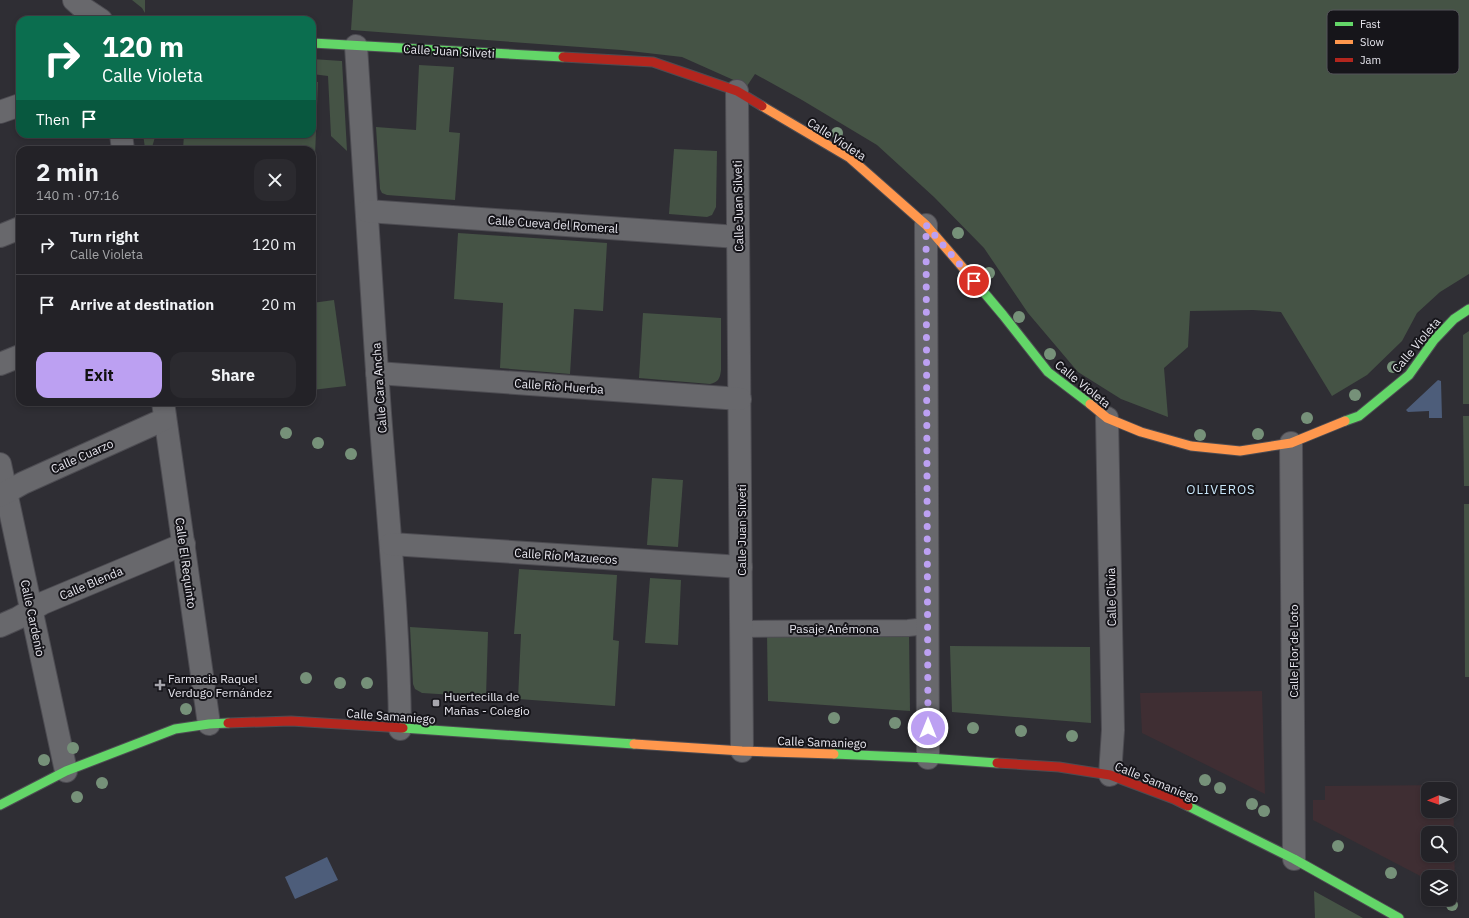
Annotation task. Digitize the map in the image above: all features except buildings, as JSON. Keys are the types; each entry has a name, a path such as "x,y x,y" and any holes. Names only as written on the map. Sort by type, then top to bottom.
{"street":[{"path":"74,0 96,16"},
{"name":"Calle Juan Silveti","path":"316,43 653,62 737,91 742,752"},
{"name":"Calle Cara Ancha","path":"356,46 400,680 400,729"},
{"name":"Calle Violeta","path":"737,91 850,158 926,225 1003,315 1048,372 1107,418 1141,432 1191,446 1240,451 1291,443 1359,416 1409,375 1434,340 1454,318 1469,309"},
{"path":"0,112 16,106"},
{"name":"Calle Cueva del Romeral","path":"367,211 738,237"},
{"path":"926,225 928,758"},
{"path":"0,236 16,230"},
{"path":"0,364 16,358"},
{"name":"Calle Río Huerba","path":"378,374 740,398"},
{"name":"Calle Cuarzo","path":"3,494 164,410"},
{"name":"Calle El Requinto","path":"164,410 209,724"},
{"name":"Calle Clivia","path":"1107,418 1113,730 1110,775"},
{"name":"Calle Flor de Loto","path":"1291,443 1294,859"},
{"name":"Calle Cardenio","path":"0,464 3,494 31,609 66,771"},
{"name":"Calle Blenda","path":"0,626 18,618 43,602 184,544"},
{"name":"Calle Río Mazuecos","path":"391,544 741,567"},
{"name":"Calle Samaniego","path":"0,805 66,771 175,729 209,724 291,721 742,752 928,758 1059,767 1110,775 1174,799 1294,859 1399,918"}],"lane":[{"name":"Pasaje Anémona","path":"741,629 908,628 927,626"}],"shaded area":[{"path":"1262,691 1265,794 1142,733 1140,693"},
{"path":"1421,785 1421,818 1454,818 1454,826 1421,826 1421,862 1454,862 1455,870 1421,870 1421,876 1313,820 1313,800 1325,800 1325,786"}],"green space":[{"path":"132,0 145,0 145,13 142,8"},
{"path":"353,0 1469,0 1469,274 1440,292 1417,313 1402,341 1367,375 1332,396 1281,312 1253,310 1190,311 1188,347 1164,368 1168,417 1121,399 1078,372 1028,313 984,248 934,197 877,145 755,74 747,86 682,57 621,50 351,30"},
{"path":"316,59 342,61 347,151 331,136 328,76 316,74"},
{"path":"419,65 454,67 449,132 460,133 455,200 387,195 382,193 380,189 376,127 416,130"},
{"path":"316,82 318,82 316,131"},
{"path":"144,138 155,138 152,146 145,146"},
{"path":"184,138 316,138 315,146 183,146"},
{"path":"674,149 717,151 716,207 712,215 707,217 669,214"},
{"path":"458,233 607,243 603,311 574,309 570,374 500,368 503,303 454,299"},
{"path":"334,300 346,386 316,390 316,302"},
{"path":"643,313 721,318 721,370 718,380 710,384 639,378"},
{"path":"1469,331 1469,404 1463,404 1463,335"},
{"path":"1463,416 1469,416 1469,486 1464,486"},
{"path":"652,478 683,480 678,547 647,545"},
{"path":"1464,504 1469,504 1469,677 1465,677"},
{"path":"519,569 617,575 613,640 619,641 615,706 518,699 521,634 514,634"},
{"path":"650,578 681,580 678,645 645,643"},
{"path":"410,627 488,632 486,697 422,693 415,689 413,684"},
{"path":"909,632 910,711 768,701 767,634"},
{"path":"950,646 1090,647 1091,723 952,712"},
{"path":"1314,891 1363,918 1315,918"}],"water":[{"path":"1438,380 1441,381 1442,418 1429,418 1429,411 1408,412 1406,410"},
{"path":"327,857 338,880 295,899 285,877"}],"traffic: fast":[{"path":"316,43 563,57"},
{"path":"971,277 1048,372 1090,404"},
{"path":"1345,421 1359,416 1409,375 1434,340 1454,319 1469,309"},
{"path":"0,805 66,771 175,729 228,723"},
{"path":"403,728 634,744"},
{"path":"834,754 997,763"},
{"path":"1188,806 1294,859 1399,918"}],"traffic: slow":[{"path":"762,106 850,158 926,225 971,277"},
{"path":"1090,404 1107,418 1141,432 1191,446 1240,451 1291,443 1345,421"},
{"path":"634,744 742,751 834,754"}],"traffic: jam":[{"path":"563,57 653,62 737,91 762,106"},
{"path":"228,723 291,721 403,728"},
{"path":"997,763 1059,767 1110,775 1174,799 1188,806"}],"place":[{"name":"Farmacia Raquel Verdugo Fernández","path":"160,685"},
{"name":"Huertecilla de Mañas - Colegio","path":"436,703"}],"district":[{"name":"OLIVEROS","path":"1221,489"}],"route":[{"path":"928,728 926,225 974,281"}]}
